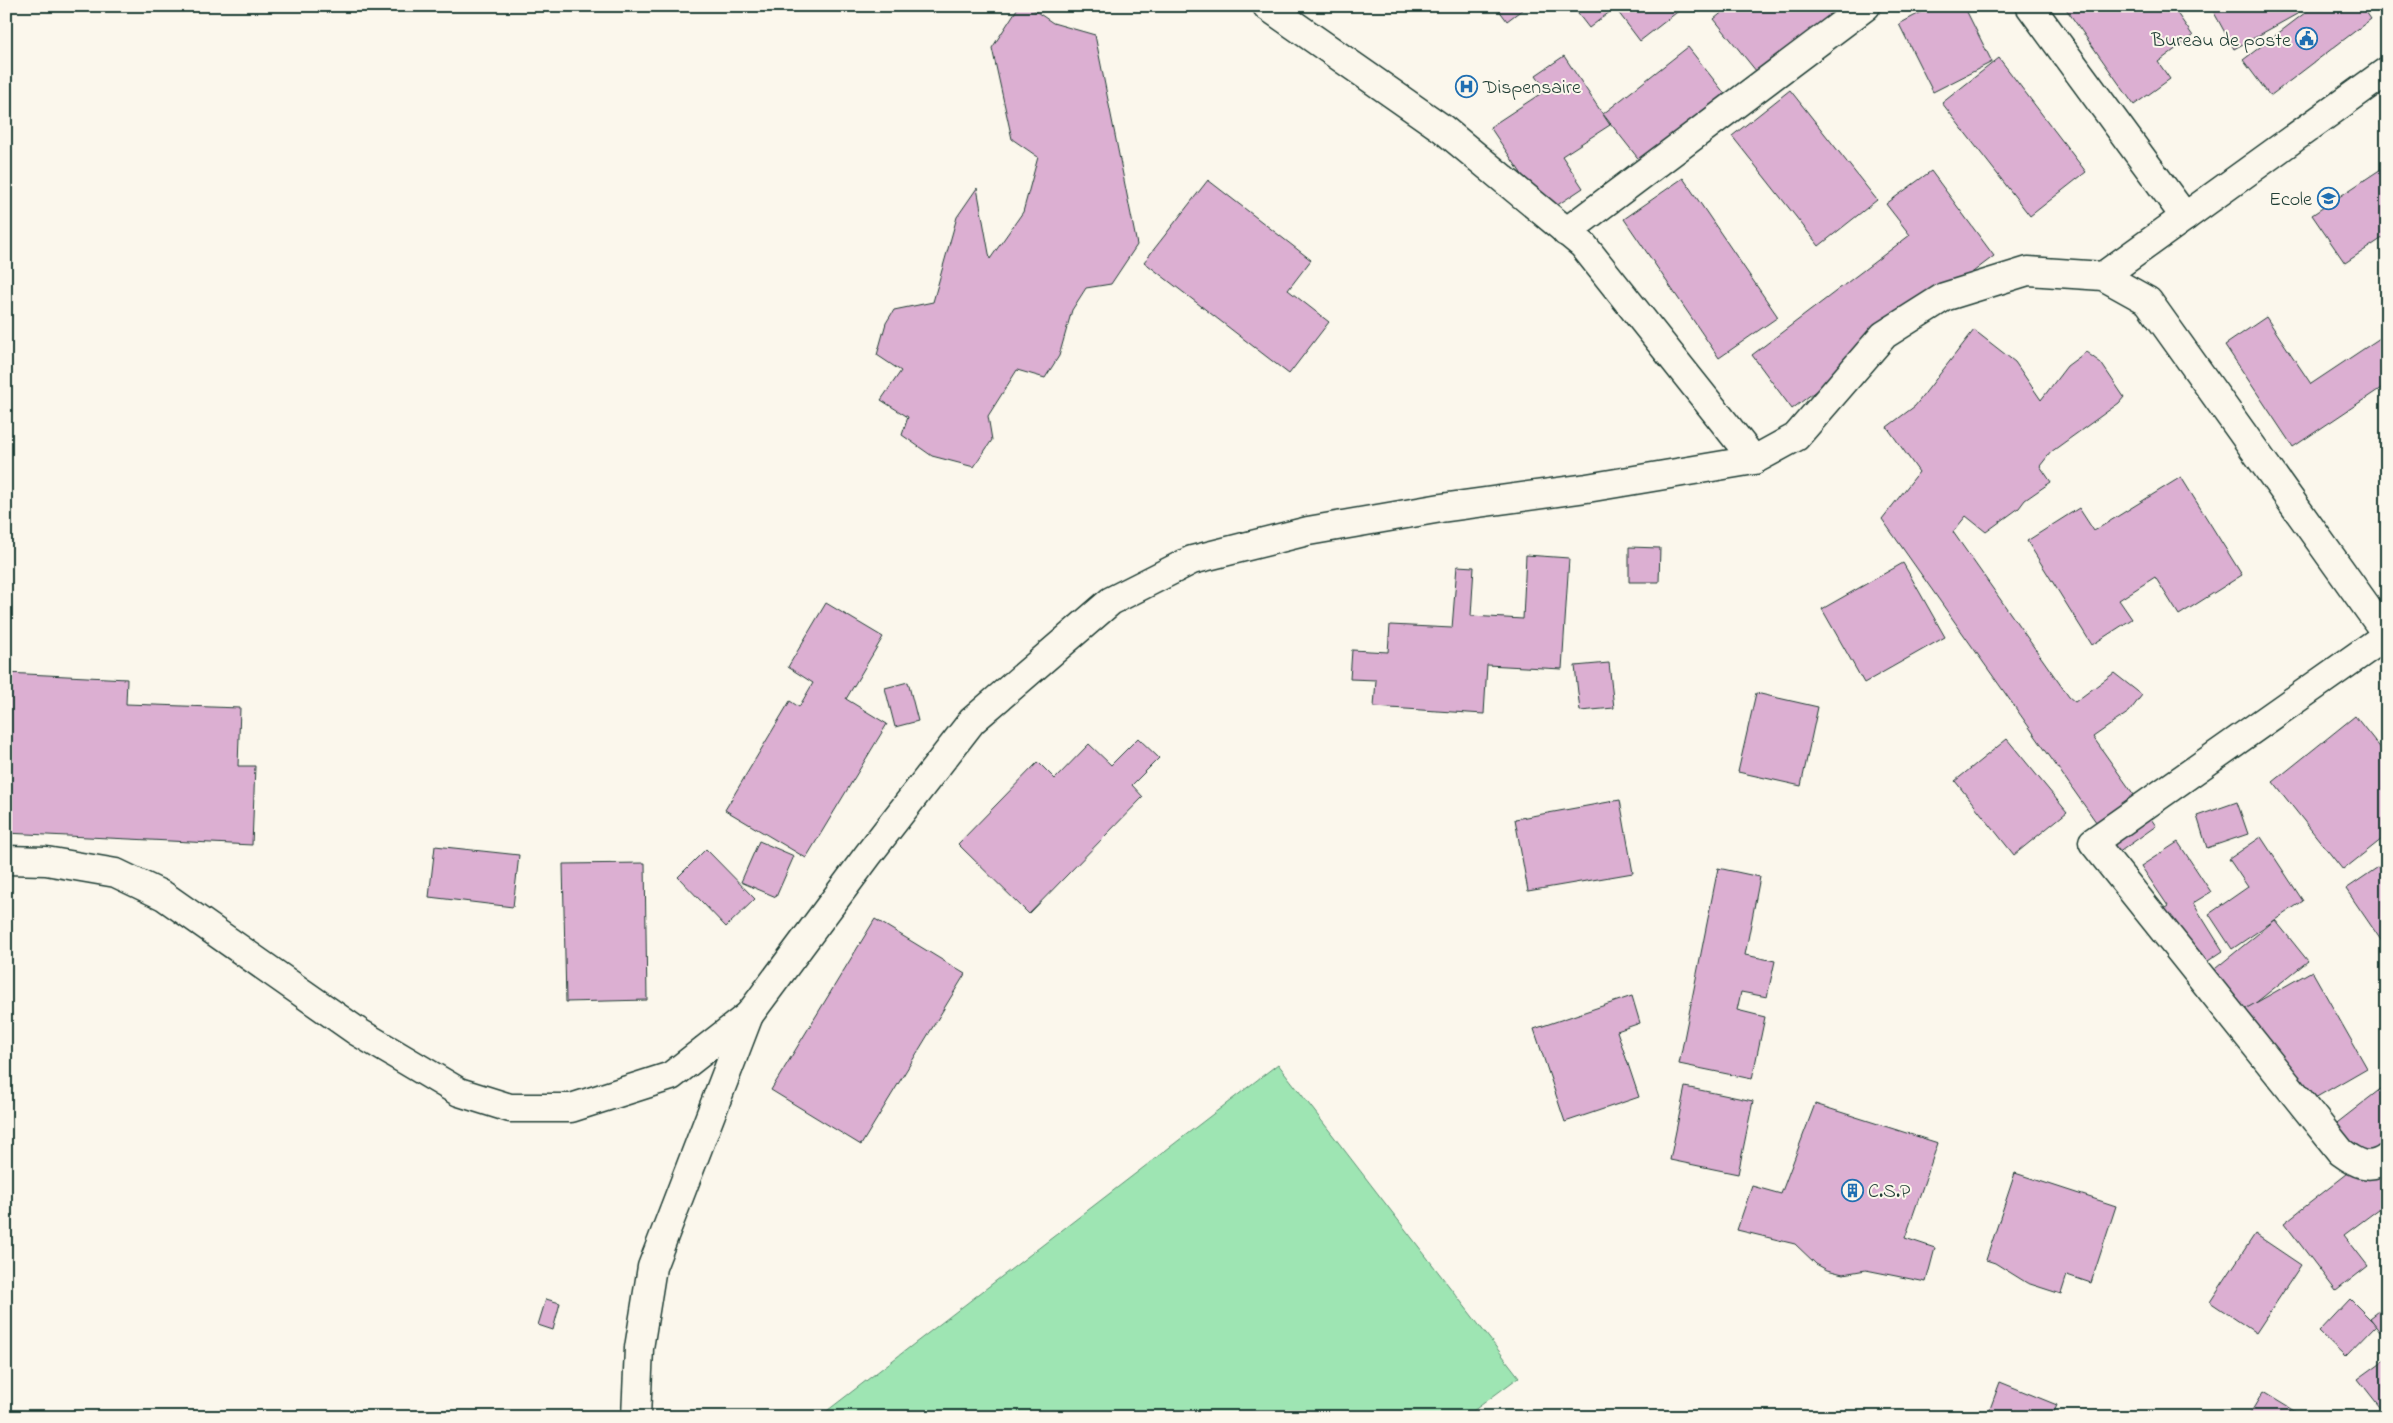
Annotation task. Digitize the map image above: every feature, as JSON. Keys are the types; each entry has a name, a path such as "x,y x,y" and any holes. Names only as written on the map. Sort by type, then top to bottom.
{"main road":[{"path":"1267,6 1443,129 1583,245 1754,460"},
{"path":"1566,232 1866,6"},
{"path":"2030,6 2185,217"},
{"path":"2103,276 2387,71"},
{"path":"6,860 46,862 116,873 164,896 358,1032 459,1092 510,1108 572,1108 671,1076 749,1015 868,855 972,721 1111,601 1192,560 1308,531 1441,508 1587,488 1754,460 1796,438 1884,335 1944,297 2028,272 2103,276 2148,301 2387,635 2093,842 2340,1152 2358,1164 2380,1163 2387,1158"},
{"path":"636,1417 639,1348 652,1267 749,1015"}],"green space":[{"path":"1278,1064 1519,1377 1465,1417 819,1417"}],"building":[{"path":"1019,6 1028,6 1053,23 1095,35 1137,245 1111,284 1086,288 1072,310 1059,356 1045,378 1017,370 988,416 992,440 974,467 932,456 902,435 908,417 881,400 901,371 877,355 886,323 894,310 933,302 957,217 977,188 990,259 1023,212 1038,157 1012,139 992,48"},
{"path":"1496,6 1527,6 1507,21"},
{"path":"1572,6 1685,6 1640,41 1615,8 1589,28"},
{"path":"1730,6 1842,6 1812,31 1765,82 1714,19"},
{"path":"1933,6 1964,6 1992,62 1933,92 1899,24"},
{"path":"2064,6 2172,6 2193,36 2158,62 2170,79 2134,105"},
{"path":"2217,6 2293,6 2297,14 2234,49 2212,9"},
{"name":"Bureau de poste","path":"2314,6 2362,6 2371,19 2270,96 2243,60"},
{"path":"1688,47 1736,108 1652,176 1603,114"},
{"path":"1564,56 1610,125 1562,156 1583,188 1547,212 1490,127 1546,90 1536,75"},
{"path":"1999,58 2086,172 2030,216 1942,103"},
{"path":"1790,90 1877,200 1819,246 1732,136"},
{"path":"2387,165 2387,235 2345,263 2312,215"},
{"path":"1931,171 1994,256 1792,409 1752,355 1910,235 1886,204"},
{"path":"1683,178 1778,317 1719,358 1624,219"},
{"path":"1208,180 1311,260 1288,290 1329,322 1289,374 1144,262"},
{"path":"2266,317 2311,384 2380,338 2387,348 2387,384 2293,447 2225,345"},
{"path":"1974,330 2015,362 2041,400 2067,366 2086,352 2101,363 2124,397 2119,403 2051,452 2040,466 2051,482 2025,500 2019,508 1986,532 1966,516 1953,532 2069,697 2075,702 2114,673 2142,695 2129,712 2093,737 2156,826 2118,853 1882,519 1919,472 1887,427 1915,406"},
{"path":"2181,477 2242,575 2179,615 2155,577 2119,600 2132,619 2092,645 2027,541 2079,508 2094,531"},
{"path":"1629,547 1660,548 1659,582 1629,582"},
{"path":"1526,555 1569,558 1562,669 1487,665 1484,714 1374,707 1376,680 1350,679 1352,650 1388,652 1390,625 1452,628 1457,566 1474,567 1471,616 1523,619"},
{"path":"1903,563 1945,637 1864,683 1822,609"},
{"path":"826,603 883,637 846,699 887,724 806,858 725,810 790,701 799,707 813,683 788,667"},
{"path":"1609,663 1614,708 1580,711 1575,666"},
{"path":"6,673 127,679 126,704 240,708 238,766 255,766 252,845 6,833"},
{"path":"908,682 918,721 895,727 885,688"},
{"path":"1756,693 1818,707 1801,786 1738,772"},
{"path":"2355,716 2387,756 2387,835 2343,870 2273,782"},
{"path":"1138,738 1159,758 1132,785 1143,797 1029,914 958,844 1038,762 1055,779 1089,744 1111,765"},
{"path":"2007,739 2067,812 2014,855 1955,781"},
{"path":"1620,800 1633,873 1528,891 1515,819"},
{"path":"2237,802 2248,834 2207,848 2197,816"},
{"path":"2261,837 2303,901 2232,949 2209,914 2248,887 2229,859"},
{"path":"759,841 794,856 776,897 741,882"},
{"path":"2178,842 2211,892 2193,903 2223,951 2193,971 2155,915 2168,906 2141,866"},
{"path":"435,846 519,855 513,907 429,897"},
{"path":"706,849 755,899 726,927 678,877"},
{"path":"2387,861 2387,949 2346,889"},
{"path":"645,863 647,1000 566,1002 563,864"},
{"path":"1718,868 1760,877 1745,955 1775,961 1767,997 1741,992 1737,1010 1765,1017 1752,1079 1679,1064"},
{"path":"875,919 965,974 861,1145 771,1090"},
{"path":"2275,920 2308,961 2238,1017 2205,977"},
{"path":"2312,971 2367,1068 2301,1106 2245,1009"},
{"path":"1632,996 1640,1023 1617,1031 1639,1097 1565,1122 1534,1029"},
{"path":"2387,1084 2387,1203 2344,1235 2368,1266 2336,1291 2284,1223 2352,1170 2324,1133"},
{"path":"1685,1087 1753,1101 1738,1174 1670,1160"},
{"name":"C.S.P","path":"1815,1104 1938,1143 1905,1238 1935,1248 1926,1282 1866,1270 1843,1274 1827,1270 1816,1264 1795,1244 1737,1230 1752,1186 1781,1194"},
{"path":"2015,1173 2116,1206 2091,1283 2067,1275 2061,1294 2027,1283 1995,1263 1986,1260"},
{"path":"2255,1234 2301,1265 2256,1333 2210,1302"},
{"path":"546,1299 560,1303 553,1330 538,1325"},
{"path":"2350,1299 2376,1325 2345,1357 2319,1332"},
{"path":"2387,1305 2387,1340 2370,1318"},
{"path":"2387,1358 2387,1416 2358,1379"},
{"path":"2000,1382 2057,1405 2052,1417 1987,1417"},
{"path":"2263,1392 2304,1417 2248,1417"}],"place":[{"name":"Bureau de poste","path":"2307,39"},
{"name":"Dispensaire","path":"1467,86"},
{"name":"Ecole","path":"2328,198"},
{"name":"C.S.P","path":"1852,1190"}]}
